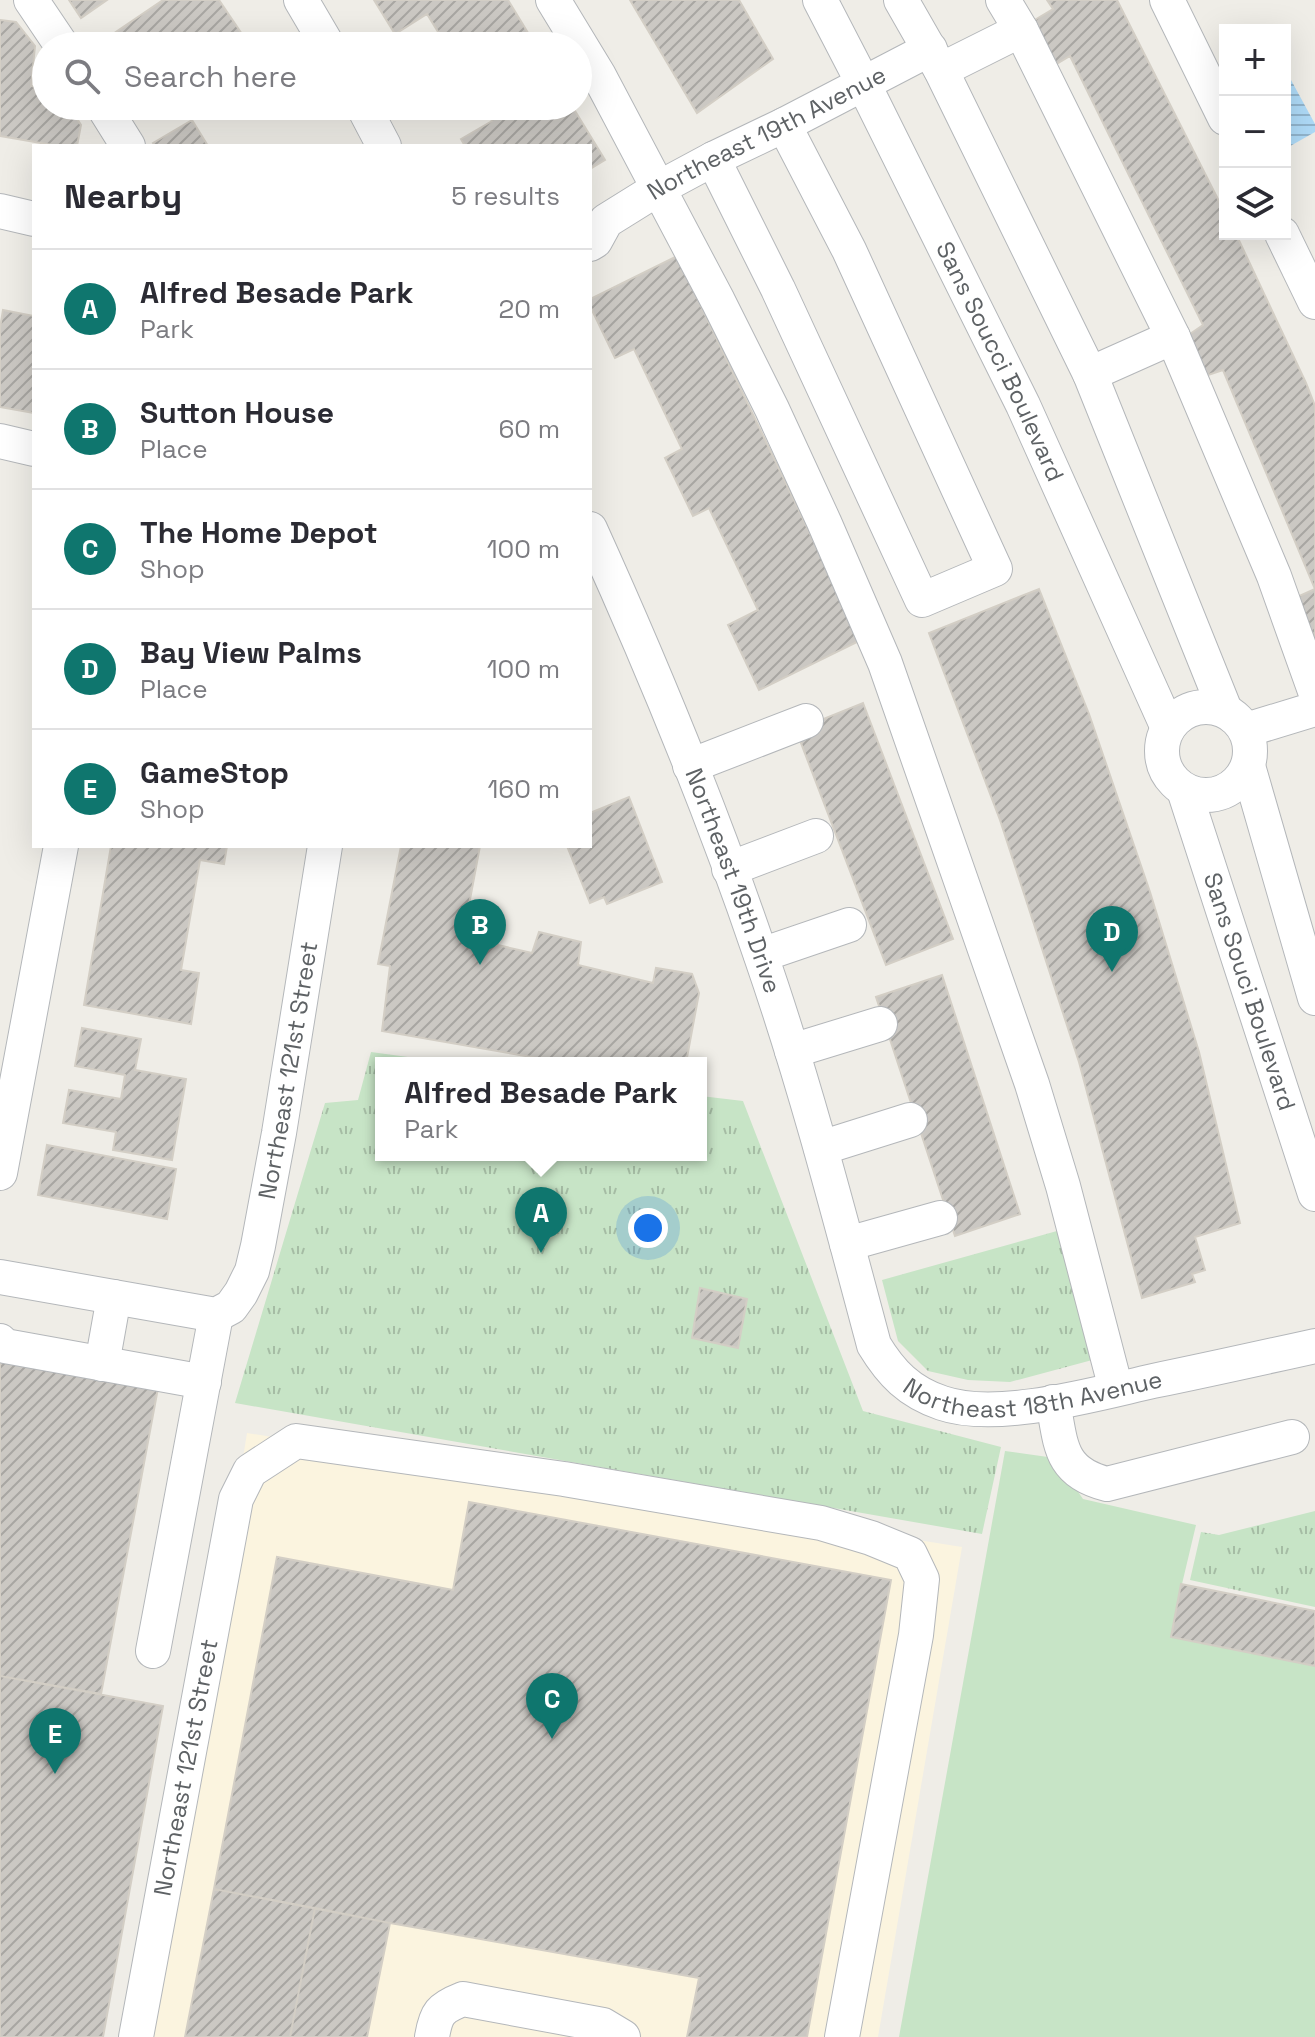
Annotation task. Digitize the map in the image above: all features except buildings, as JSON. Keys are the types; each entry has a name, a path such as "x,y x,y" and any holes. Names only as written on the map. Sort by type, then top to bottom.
{"street":[{"path":"31,0 53,32"},
{"path":"301,0 320,32"},
{"path":"553,0 572,32"},
{"name":"Sans Soucci Boulevard","path":"820,0 1023,405 1168,728"},
{"path":"901,0 935,60 1090,374 1236,720 1250,740 1251,754 1242,778 1221,793 1196,795 1184,790 1165,769 1163,741 1168,728 1187,711 1213,707 1236,720 1315,709"},
{"path":"1003,0 1021,30 1173,337 1274,576 1315,691"},
{"path":"1167,0 1219,106"},
{"name":"Northeast 19th Avenue","path":"595,228 659,188 863,83 1021,30"},
{"path":"592,64 772,409 885,663 1032,1084 1063,1186 1116,1389"},
{"path":"112,120 127,144"},
{"path":"372,120 388,144"},
{"path":"713,159 778,289 922,600 995,569 849,250 784,125"},
{"path":"0,211 32,219"},
{"path":"1285,240 1315,302"},
{"path":"1090,374 1173,337"},
{"path":"0,441 32,449"},
{"name":"Northeast 19th Drive","path":"592,533 636,630 761,955 821,1148 847,1244"},
{"path":"690,766 806,721"},
{"path":"1248,766 1310,965 1315,998"},
{"name":"Sans Souci Boulevard","path":"1184,790 1315,1194"},
{"path":"729,869 816,836"},
{"path":"0,1173 61,848"},
{"name":"Northeast 121st Street","path":"153,1651 204,1382 229,1304 252,1271 258,1246 282,1118 325,848"},
{"path":"761,955 849,925"},
{"path":"792,1051 880,1024"},
{"path":"821,1148 910,1120"},
{"path":"847,1244 940,1218"},
{"name":"Northeast 18th Avenue","path":"847,1244 874,1345 887,1367 919,1392 942,1403 967,1409 989,1411 1053,1402 1315,1346"},
{"path":"0,1277 114,1297 229,1304"},
{"path":"102,1364 114,1297"},
{"path":"0,1341 5,1346 204,1382"},
{"path":"1053,1402 1069,1464 1090,1480 1107,1484 1292,1437"},
{"name":"Northeast 121st Street","path":"136,2037 236,1499 250,1471 296,1441 564,1479 821,1523 910,1554 922,1579 916,1635 842,2037"},
{"path":"432,2037 435,2018 446,2006 463,1999 603,2025 623,2037"}],"shaded area":[{"path":"247,1433 962,1547 878,2037 150,2037"}],"green space":[{"path":"371,1052 408,1057 375,1057 375,1161 707,1161 707,1097 743,1101 863,1411 1001,1447 982,1534 235,1403 325,1103 358,1100"},
{"path":"1064,1229 1096,1359 1010,1382 968,1380 928,1371 898,1341 882,1280"},
{"path":"1005,1451 1055,1458 1083,1499 1196,1525 1182,1584 1315,1611 1315,2037 899,2037"},
{"path":"1315,1511 1315,1607 1190,1580 1201,1532 1219,1535"}],"water":[{"path":"1291,80 1315,124 1315,132 1291,146"}],"place":[{"name":"Sutton House","path":"480,965"},
{"name":"Bay View Palms","path":"1112,972"},
{"name":"Alfred Besade Park","path":"541,1253"},
{"name":"The Home Depot","path":"552,1739"},
{"name":"GameStop","path":"55,1774"}]}
